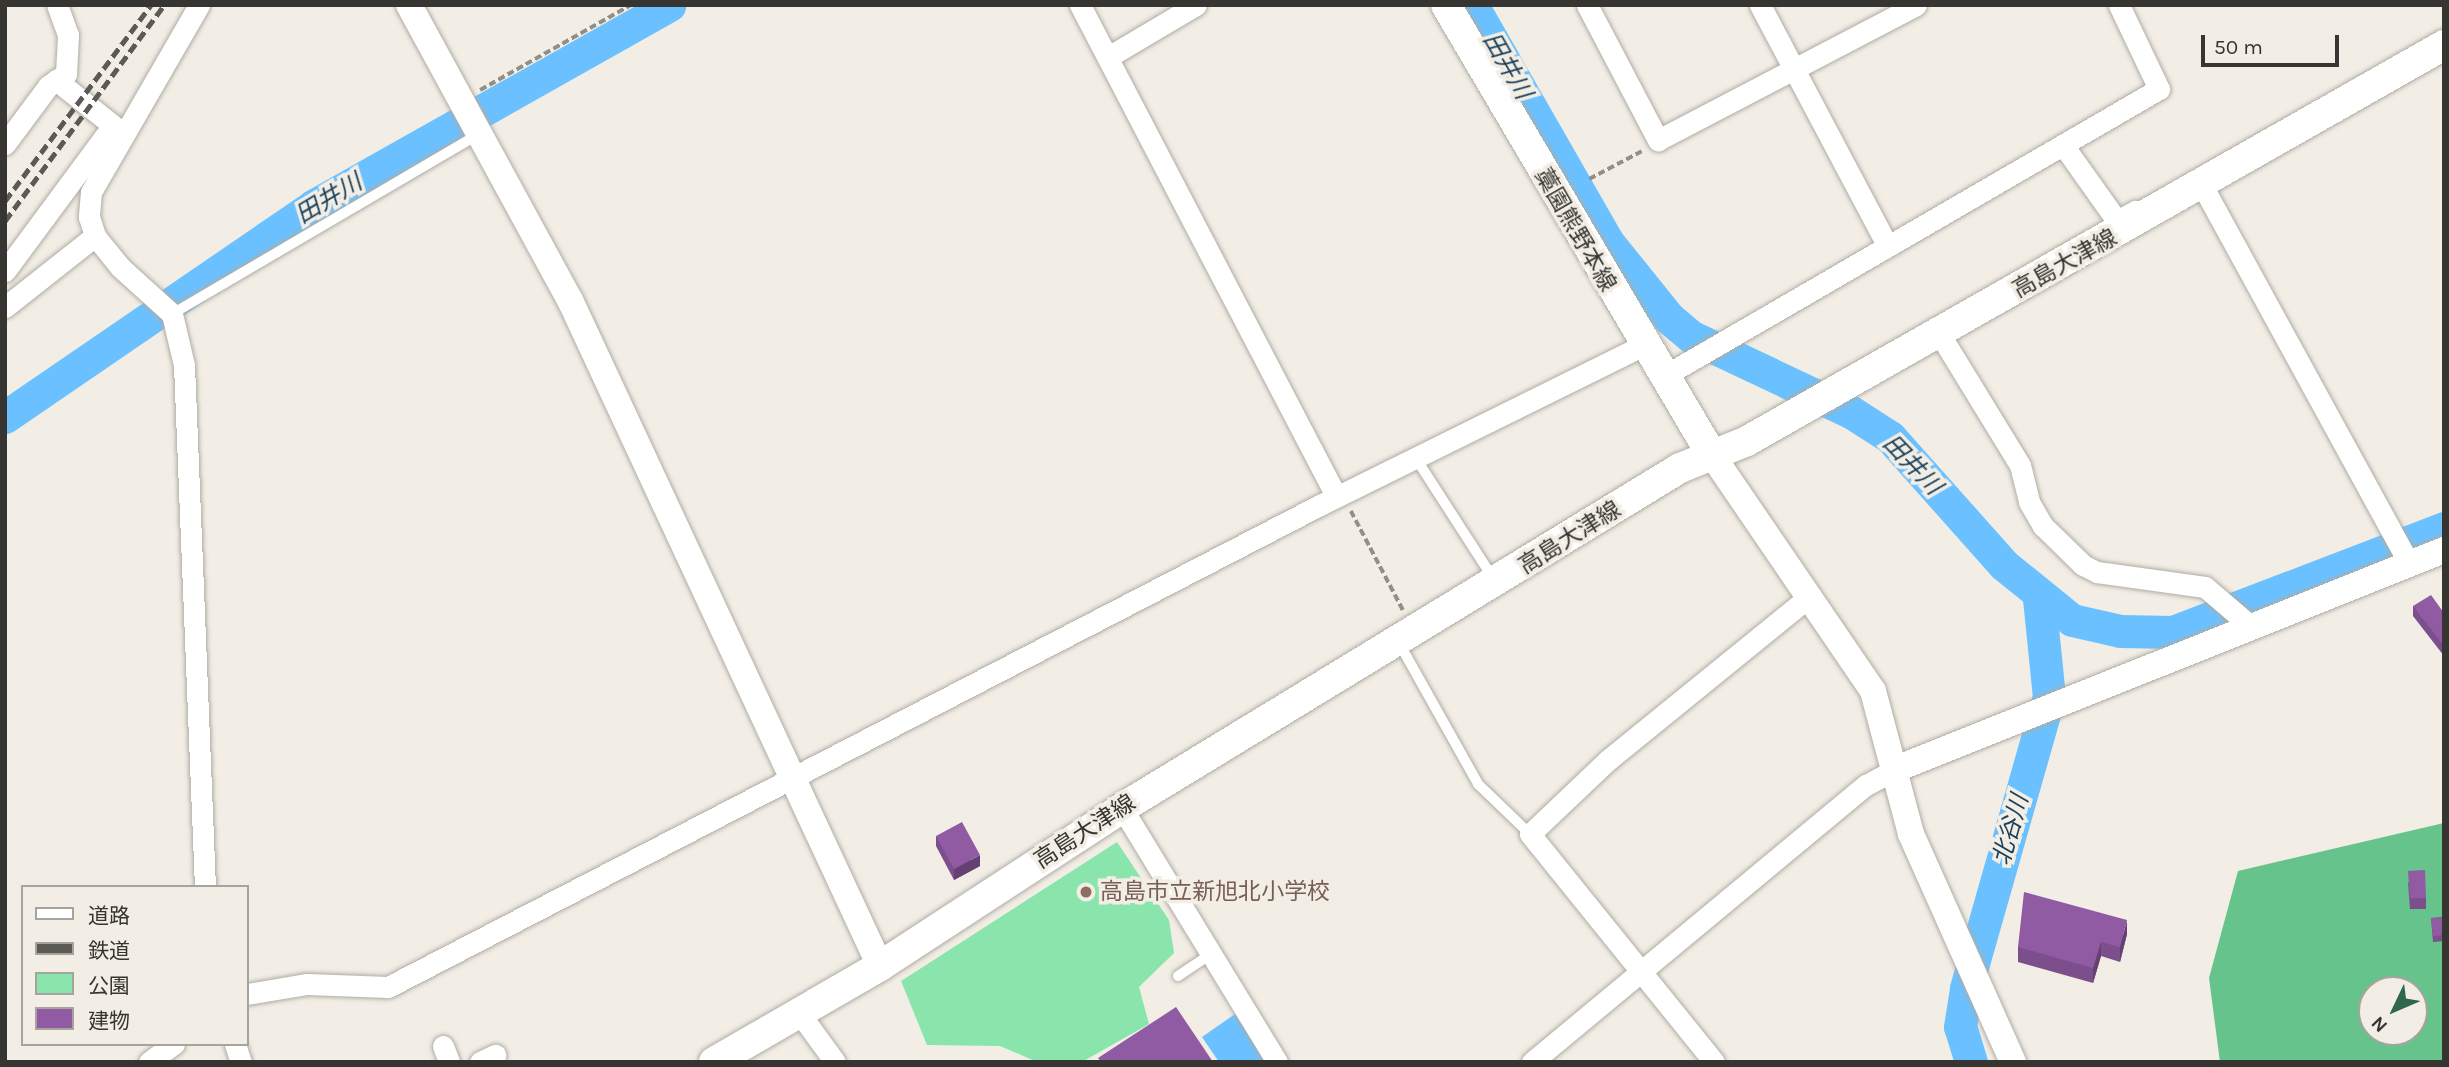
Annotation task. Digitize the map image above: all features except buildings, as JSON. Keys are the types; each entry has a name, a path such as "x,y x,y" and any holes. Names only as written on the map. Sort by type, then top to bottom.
{"main road":[{"name":"藁園熊野本線","path":"1446,5 1642,346 1664,376 1710,452"},
{"name":"高島大津線","path":"714,1062 880,966 1122,808 1497,584 1710,452 1747,441 2193,193 2444,45"}],"street":[{"path":"5,144 56,80 66,74 68,35 57,5"},
{"path":"199,5 91,192 95,236 171,313 190,423 205,885"},
{"path":"409,5 570,300 880,966"},
{"path":"1080,5 1336,496"},
{"path":"1108,57 1196,5"},
{"path":"1587,5 1658,140 1916,5"},
{"path":"1760,5 1887,245"},
{"path":"1664,376 1733,331 2159,89 2119,5"},
{"path":"56,80 124,134"},
{"path":"5,271 105,136 124,134"},
{"path":"2063,145 2117,220 2162,198 2193,193 2397,536 2408,559"},
{"path":"5,307 95,236"},
{"path":"1939,333 2020,466 2029,502 2043,526 2083,565 2097,572 2205,587 2229,603 2249,623"},
{"path":"248,994 307,984 388,986 1336,496 1642,346"},
{"path":"1710,452 1872,691 1896,769 1911,834 2013,1062"},
{"path":"1532,1062 1866,785 1896,769 2249,623 2408,559 2444,550"},
{"path":"1714,1062 1530,834 1608,760 1810,596"},
{"path":"1122,808 1214,952 1277,1062"},
{"path":"800,1014 835,1062"},
{"path":"149,1062 171,1046"}],"lane":[{"path":"171,313 471,117"},
{"path":"1415,457 1497,584"},
{"path":"1407,638 1478,784 1530,834"},
{"path":"1178,976 1214,952"}],"path":[{"path":"471,117 631,5"},
{"path":"1589,179 1658,140"},
{"path":"1336,496 1345,499 1407,638"}],"green space":[{"path":"2444,823 2444,1062 2220,1062 2209,978 2238,871"},
{"path":"1117,842 1169,920 1174,953 1139,987 1149,1024 1082,1062 1035,1061 1000,1046 927,1045 901,981"}],"water":[{"path":"1235,1014 1268,1062 1219,1062 1202,1037"}],"waterway":[{"name":"田井川","path":"5,417 313,206 669,5"},
{"name":"田井川","path":"1472,5 1607,241 1669,318 1692,337 1851,412 1890,437 2004,565 2072,620 2120,631 2173,632 2444,528"},
{"name":"北谷川","path":"1971,1062 1960,1027 1966,988 2049,697 2039,598"}],"railway":[{"path":"5,201 151,5"},
{"path":"5,221 164,5"}],"place":[{"name":"高島市立新旭北小学校","path":"1086,892"}]}
